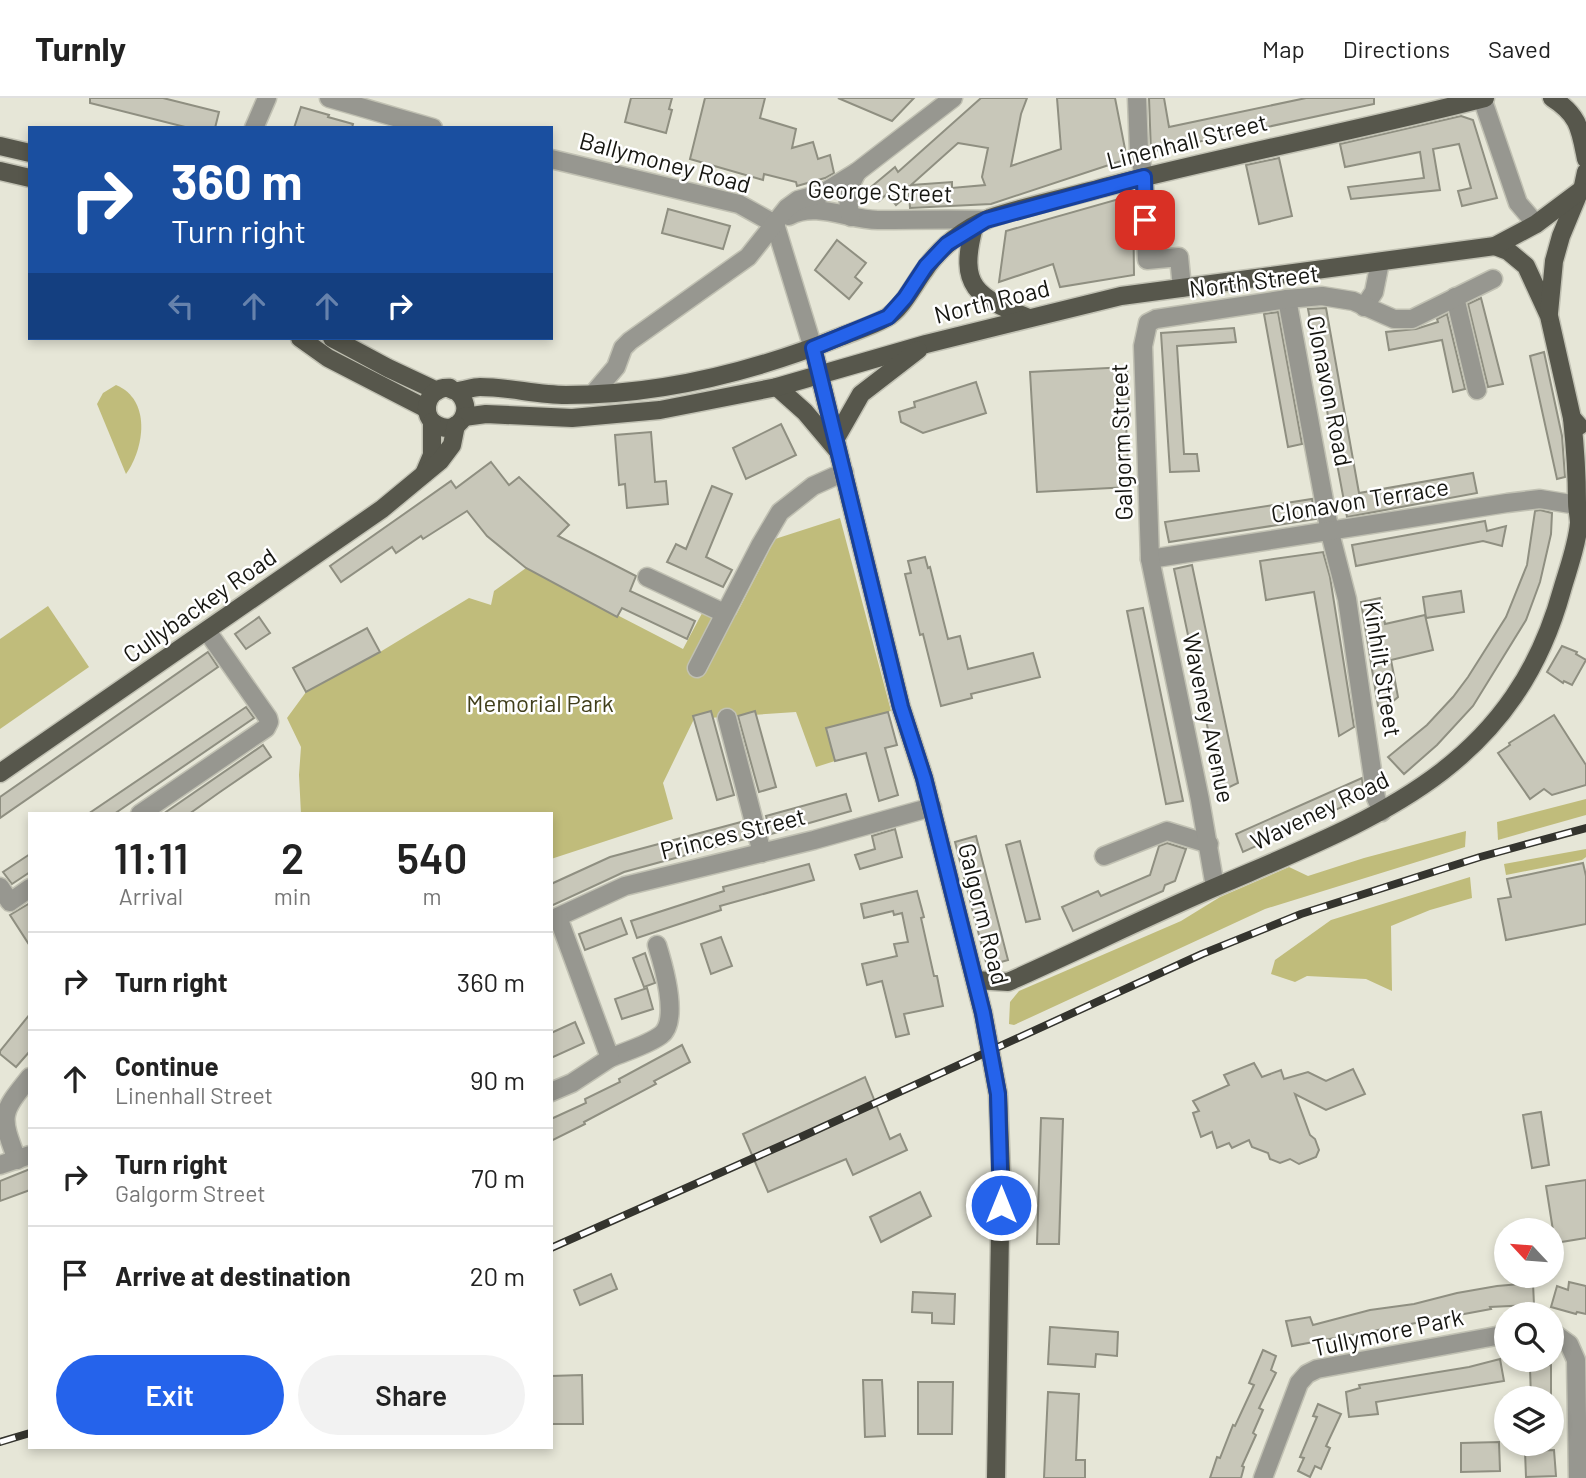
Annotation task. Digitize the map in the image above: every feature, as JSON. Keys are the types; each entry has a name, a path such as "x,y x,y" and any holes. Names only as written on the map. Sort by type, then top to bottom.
{"main road":[{"name":"Linenhall Street","path":"456,391 479,387 564,395 593,394 650,388 743,370 813,348 888,317 905,298 926,266 947,244 980,223 1144,177 1483,98"},
{"path":"1552,98 1567,107 1578,122 1586,159"},
{"path":"0,146 28,153"},
{"path":"0,171 28,178"},
{"path":"1549,316 1551,274 1556,252 1584,183"},
{"name":"North Road","path":"460,421 486,414 572,418 660,411 777,387 926,344 1121,296 1494,246 1536,224 1584,183"},
{"path":"980,223 968,257 968,270 973,284 983,296 996,305 1029,318"},
{"path":"1494,246 1508,251 1526,266 1549,316"},
{"name":"Waveney Road","path":"983,1013 1008,982 1215,887 1328,839 1382,812 1435,778 1491,726 1518,691 1551,628 1581,511 1572,418 1549,316"},
{"path":"303,340 328,358 430,415 443,427 460,421 464,399 450,388 437,391 429,398 430,415 432,455 424,474"},
{"path":"336,340 437,391"},
{"path":"777,387 838,445 861,394 926,344"},
{"path":"813,348 821,374"},
{"name":"Galgorm Road","path":"821,374 901,707 932,807 995,1072 1001,1128 1001,1299 996,1478"},
{"path":"1572,418 1586,435"},
{"name":"Cullybackey Road","path":"0,773 382,509 440,461 452,445 460,421"},
{"name":"Waveney Road","path":"975,980 1008,982"}],"street":[{"path":"255,126 267,98"},
{"path":"329,98 426,126"},
{"path":"593,394 616,367 623,348 630,341 748,257 787,208 798,200 823,193 857,172 953,98"},
{"path":"1137,98 1139,151 1144,177 1147,260 1179,257 1182,288"},
{"path":"1483,98 1518,203 1536,224"},
{"name":"Ballymoney Road","path":"553,159 739,204 775,224"},
{"path":"851,216 847,201 848,191 857,172"},
{"name":"George Street","path":"775,224 808,209 875,220 927,218 980,223"},
{"path":"775,224 813,348"},
{"path":"1364,307 1374,292 1380,262"},
{"name":"North Street","path":"1148,323 1156,319 1322,296 1353,301 1394,319 1412,319 1493,279"},
{"path":"1455,297 1477,390"},
{"name":"Clonavon Road","path":"1287,299 1330,533"},
{"name":"Galgorm Street","path":"1148,323 1143,346 1150,559"},
{"path":"697,668 780,512 813,486 844,472"},
{"name":"Clonavon Terrace","path":"1150,559 1529,500 1540,499 1581,511"},
{"name":"Kinhilt Street","path":"1330,533 1347,599 1376,798 1382,812"},
{"name":"Waveney Avenue","path":"1150,559 1209,844 1215,887"},
{"path":"646,577 724,613"},
{"path":"142,812 266,728 268,724 268,718 207,631"},
{"path":"727,718 762,853"},
{"name":"Princes Street","path":"555,919 625,886 762,853 932,807"},
{"path":"1104,856 1167,831 1209,844"},
{"path":"3,899 28,889"},
{"path":"555,919 610,1058"},
{"path":"553,1091 572,1083 610,1058 660,1036 668,1027 670,1009 657,945"},
{"path":"15,1160 4,1127 4,1115 28,1079"},
{"name":"Tullymore Park","path":"1263,1478 1299,1383 1307,1374 1317,1369 1381,1355 1494,1336"},
{"path":"1564,1340 1569,1344 1576,1360 1578,1478"}],"green space":[{"path":"116,385 128,392 140,413 140,439 126,474 97,404 103,393"},
{"name":"Memorial Park","path":"840,518 891,711 826,728 835,761 816,767 796,712 694,719 663,783 673,819 553,858 553,812 301,812 301,747 287,718 306,692 380,652 469,598 491,605 494,591 526,568 683,649 708,602 736,615 775,539"},
{"path":"48,606 89,667 0,729 0,639"},
{"path":"1586,799 1586,815 1498,840 1497,822"},
{"path":"1466,831 1465,847 1265,909 1014,1025 1009,1024 1010,1002 1019,991 1181,921 1220,897 1289,867 1308,876"},
{"path":"1586,849 1586,857 1582,860 1506,875 1504,864"},
{"path":"1470,877 1472,898 1430,910 1391,926 1392,991 1366,979 1307,976 1295,982 1271,974 1275,960 1331,920"}],"building":[{"path":"90,98 163,98 219,112 216,126 181,126 90,103"},
{"path":"631,98 672,98 666,133 625,122"},
{"path":"705,98 765,98 760,118 796,129 792,148 813,142 818,159 830,155 834,173 797,186 796,182 764,174 763,180 690,159"},
{"path":"838,98 914,98 892,121"},
{"path":"981,98 1027,98 1021,114 1011,166 1061,149 1057,98 1115,98 1127,159 991,204 910,208 909,194 896,205 887,194 879,201 870,191 873,189 871,187 895,167 898,172","holes":["958,143 988,148 982,177 985,185 952,188 952,182 911,185"]},
{"path":"1149,98 1164,98 1169,127 1306,98 1374,98 1374,104 1151,152"},
{"path":"301,107 353,124 352,126 295,126"},
{"path":"1461,116 1473,120 1497,198 1462,206 1458,191 1471,188 1459,144 1433,149 1440,190 1351,199 1348,187 1424,178 1420,152 1345,167 1340,144"},
{"path":"1279,158 1292,216 1259,224 1246,165"},
{"path":"1133,195 1134,275 1060,287 1053,264 999,282 1006,231"},
{"path":"668,209 730,226 723,249 662,233"},
{"path":"837,240 866,263 855,277 862,283 849,299 815,270"},
{"path":"1481,298 1503,384 1488,387 1468,304"},
{"path":"1326,308 1359,493 1473,473 1477,493 1347,517 1308,309"},
{"path":"1278,312 1302,444 1288,447 1264,314"},
{"path":"1447,314 1465,389 1453,392 1442,340 1389,350 1386,332 1416,329 1438,322 1437,319"},
{"path":"1234,328 1236,342 1177,346 1184,454 1197,454 1199,471 1170,472 1161,333"},
{"path":"1544,352 1562,436 1565,477 1557,479 1530,356"},
{"path":"1127,367 1129,487 1037,492 1030,372"},
{"path":"976,382 986,413 923,433 901,422 899,412 915,407 914,402"},
{"path":"781,424 796,455 746,479 733,448"},
{"path":"651,432 655,482 666,481 668,504 627,508 625,484 619,485 615,435"},
{"path":"491,462 509,485 519,477 569,525 558,536 636,576 630,591 695,621 687,639 622,608 617,617 526,568 487,536 467,511 396,553 392,547 341,582 330,566 451,481 456,488"},
{"path":"712,486 732,494 706,557 732,570 723,587 667,562 676,544 686,549"},
{"path":"1312,499 1316,519 1169,542 1165,522"},
{"path":"1535,511 1552,513 1551,534 1540,582 1526,620 1473,706 1437,745 1404,774 1388,757 1427,725 1453,697 1506,617 1527,565"},
{"path":"1485,521 1487,531 1506,526 1502,546 1483,541 1356,566 1352,545"},
{"path":"1323,552 1330,577 1354,727 1339,736 1314,592 1266,600 1260,561"},
{"path":"925,557 928,568 930,567 948,639 960,636 968,669 1033,653 1040,677 971,694 972,698 941,706 905,574 911,573 908,561"},
{"path":"1192,565 1238,783 1221,791 1174,569"},
{"path":"1461,591 1464,612 1426,618 1423,597"},
{"path":"1380,598 1385,624 1425,615 1433,650 1391,660 1398,697 1386,707 1378,706 1361,602"},
{"path":"1143,608 1183,801 1166,804 1127,611"},
{"path":"259,617 270,633 246,649 235,634"},
{"path":"367,628 380,652 306,692 293,668"},
{"path":"1562,646 1577,652 1576,654 1586,660 1572,685 1564,681 1563,683 1547,672"},
{"path":"208,652 218,667 0,818 0,797"},
{"path":"246,707 254,718 117,812 91,812"},
{"path":"711,711 734,795 717,800 693,716"},
{"path":"755,711 776,787 759,792 738,716"},
{"path":"888,712 897,745 885,748 898,795 879,801 866,753 835,761 826,728"},
{"path":"1554,715 1586,765 1586,785 1552,795 1544,789 1530,799 1498,753"},
{"path":"263,745 271,757 192,812 166,812"},
{"path":"1362,778 1364,797 1243,852 1236,834"},
{"path":"846,794 851,811 771,834 766,816"},
{"path":"741,822 745,839 624,872 553,905 553,883 610,857"},
{"path":"895,829 902,857 860,869 855,855 875,849 872,836"},
{"path":"976,836 1008,960 987,966 955,842"},
{"path":"1020,841 1040,919 1026,922 1006,845"},
{"path":"1167,843 1186,849 1175,881 1165,885 1163,891 1073,931 1062,907 1098,891 1101,896 1150,875 1159,846"},
{"path":"28,855 28,873 12,884 3,872"},
{"path":"1583,863 1586,876 1586,924 1506,940 1498,899 1511,897 1507,879"},
{"path":"809,864 814,880 720,906 721,910 637,938 631,921 724,891 723,887"},
{"path":"917,891 934,976 937,976 943,1006 904,1014 909,1034 896,1037 882,981 867,985 862,964 897,956 894,944 908,942 902,913 894,915 893,911 864,918 861,904"},
{"path":"28,904 28,943 10,915"},
{"path":"621,918 627,934 585,950 579,934"},
{"path":"721,937 732,966 711,974 701,944"},
{"path":"645,953 655,983 644,987 633,958"},
{"path":"647,988 653,1009 622,1019 615,999"},
{"path":"28,1016 28,1053 16,1067 0,1054"},
{"path":"575,1022 584,1043 553,1057 553,1032"},
{"path":"682,1045 690,1062 654,1081 656,1084 553,1140 553,1118 586,1103 585,1099 620,1082 619,1079"},
{"path":"1254,1063 1262,1077 1281,1070 1284,1079 1308,1072 1326,1081 1353,1069 1365,1094 1326,1110 1295,1094 1310,1135 1315,1139 1319,1150 1316,1157 1299,1164 1290,1159 1280,1163 1270,1159 1268,1153 1252,1147 1249,1140 1232,1148 1229,1143 1217,1148 1212,1132 1201,1137 1193,1113 1199,1111 1193,1101 1229,1085 1224,1075"},
{"path":"865,1077 890,1139 900,1134 907,1150 853,1175 846,1159 768,1192 743,1134"},
{"path":"1541,1112 1549,1165 1532,1168 1523,1115"},
{"path":"1041,1118 1063,1119 1059,1244 1037,1244"},
{"path":"28,1170 28,1191 0,1201 0,1181"},
{"path":"1586,1180 1586,1238 1564,1242 1564,1218 1551,1218 1546,1186"},
{"path":"920,1192 931,1216 881,1242 870,1217"},
{"path":"611,1274 617,1289 580,1305 574,1290"},
{"path":"1569,1282 1586,1286 1586,1314 1564,1311 1564,1302 1552,1302 1556,1288 1568,1290"},
{"path":"1494,1287 1533,1288 1534,1302 1494,1302 1491,1309 1292,1346 1286,1321 1310,1317 1313,1325 1370,1310 1414,1304"},
{"path":"913,1292 955,1294 954,1324 932,1323 932,1313 912,1312"},
{"path":"1050,1327 1118,1332 1117,1356 1096,1354 1095,1367 1048,1364"},
{"path":"1263,1350 1276,1356 1271,1370 1276,1373 1259,1408 1263,1410 1253,1433 1256,1435 1242,1466 1241,1478 1210,1478 1217,1457 1220,1458 1233,1425 1235,1426 1254,1385 1249,1383"},
{"path":"1494,1361 1494,1372 1502,1372 1504,1381 1376,1402 1378,1414 1349,1417 1346,1392 1360,1388 1359,1385"},
{"path":"1530,1372 1551,1372 1551,1386 1531,1386"},
{"path":"582,1375 583,1424 553,1424 553,1376"},
{"path":"863,1380 882,1380 885,1436 865,1437"},
{"path":"918,1382 953,1382 952,1434 918,1434"},
{"path":"1048,1392 1079,1394 1076,1460 1085,1460 1085,1478 1044,1478"},
{"path":"1318,1404 1341,1414 1326,1446 1330,1448 1321,1469 1315,1466 1310,1477 1298,1471 1304,1458 1300,1457 1317,1417 1313,1416"},
{"path":"1494,1442 1494,1456 1499,1456 1500,1471 1461,1472 1461,1443"},
{"path":"1525,1456 1554,1456 1556,1476 1526,1477"}],"railway":[{"path":"553,1247 1202,954 1301,914 1480,857 1586,828"},
{"path":"0,1442 28,1434"}],"route":[{"path":"1001,1205 998,1094 983,1013 924,778 901,707 813,348 888,317 905,298 926,266 947,244 986,220 1144,177 1145,220"}]}
